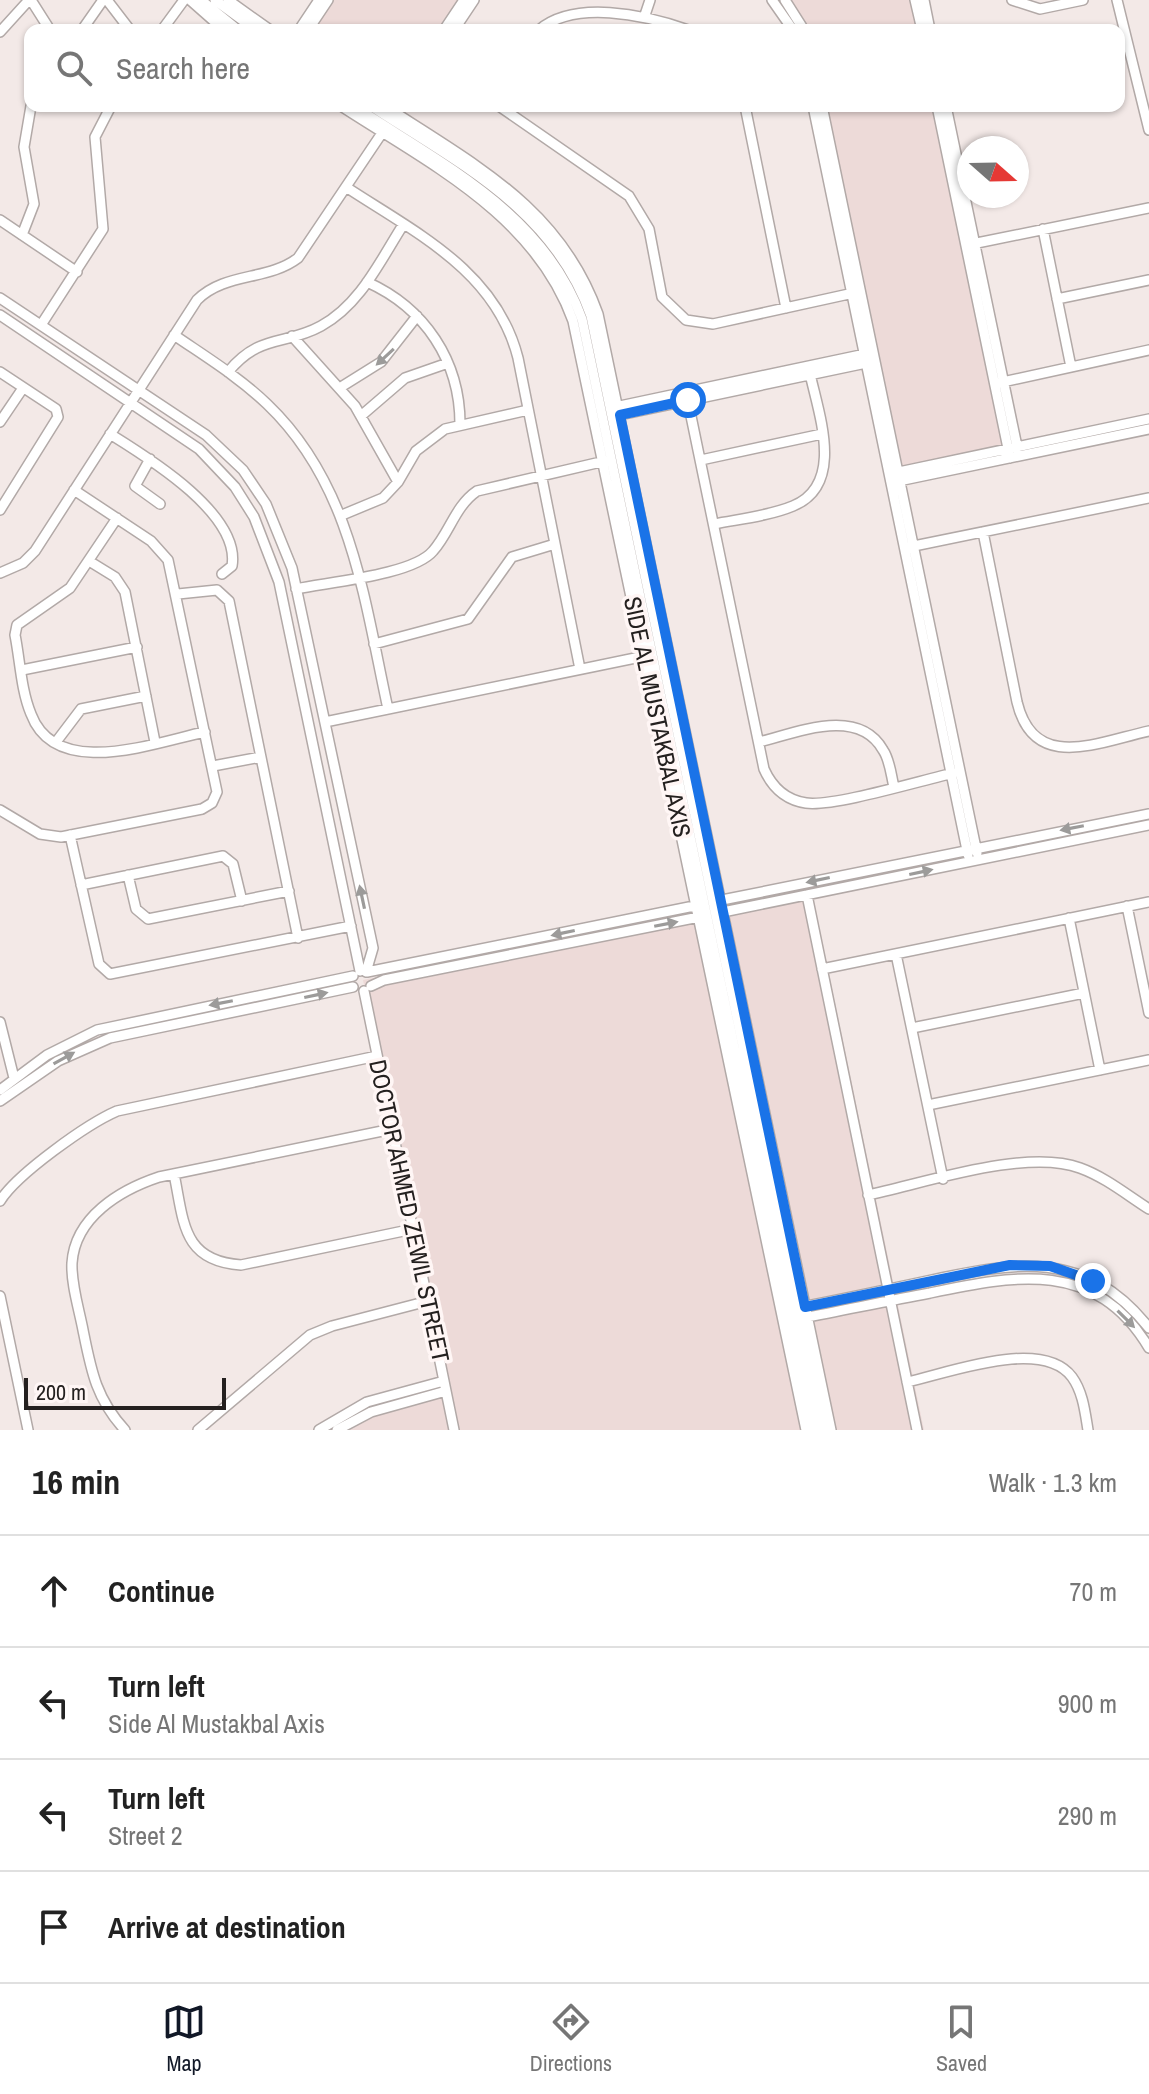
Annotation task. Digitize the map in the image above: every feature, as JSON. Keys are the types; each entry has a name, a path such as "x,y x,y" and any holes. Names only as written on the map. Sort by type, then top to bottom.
{"street":[{"path":"0,32 30,0 46,24"},
{"path":"87,24 105,0 125,24"},
{"path":"167,24 187,0 217,24"},
{"path":"201,0 231,24"},
{"path":"215,0 248,24"},
{"path":"228,0 262,24"},
{"path":"303,24 319,0"},
{"path":"312,24 328,0"},
{"path":"448,24 464,0"},
{"path":"458,24 474,0"},
{"path":"645,15 650,0"},
{"path":"772,0 789,24"},
{"path":"785,0 800,24"},
{"path":"915,0 921,24"},
{"path":"924,0 929,24"},
{"path":"1012,0 1040,9 1083,0"},
{"path":"1117,0 1123,24"},
{"path":"545,24 557,13 587,3 611,4 671,24"},
{"path":"1125,32 1149,130"},
{"path":"22,235 34,204 24,147 30,112"},
{"path":"41,325 103,229 95,137 108,112"},
{"name":"SIDE AL MUSTAKBAL AXIS","path":"368,112 391,117 515,193 560,241 581,273 598,314 612,412"},
{"path":"508,112 629,196 649,229 659,290 680,317 713,324 856,292"},
{"path":"746,112 786,308"},
{"path":"814,112 870,357 974,861"},
{"path":"823,112 856,292"},
{"path":"938,112 971,244"},
{"path":"947,112 1014,452"},
{"path":"0,573 29,558 197,300 212,287 296,260 391,117 504,206 547,251 571,290 612,412 711,915"},
{"name":"SIDE AL MUSTAKBAL AXIS","path":"391,117 498,212 539,255 562,293 573,321 603,433 605,461 645,656 709,903 794,1314 806,1430"},
{"path":"346,187 457,262 493,300 515,346 580,669"},
{"path":"971,244 1149,208"},
{"path":"0,220 77,272"},
{"path":"228,372 254,349 310,332 336,317 367,282 403,225"},
{"path":"1043,229 1071,367"},
{"path":"1057,299 1149,280"},
{"path":"367,282 394,296 417,316 435,338 458,393 460,424"},
{"path":"0,298 206,435 252,482 283,540 373,948 360,976"},
{"name":"DOCTOR AHMED ZEWIL STREET","path":"0,315 131,402 212,461 254,517 275,566 360,976 372,979 367,989 377,1056 454,1430"},
{"path":"341,387 381,362 417,316"},
{"path":"174,335 259,396 295,435 321,472 342,515 359,576 388,709"},
{"path":"292,336 341,387 362,415 398,482"},
{"path":"999,382 1149,350"},
{"path":"612,412 870,357"},
{"path":"362,415 405,378 448,363"},
{"path":"714,524 792,507 816,487 826,452 809,370"},
{"path":"0,372 56,409 58,417 0,510"},
{"path":"0,422 23,388"},
{"path":"687,396 759,742 770,780 784,794 801,802 820,803 956,773"},
{"path":"342,515 376,503 398,482 423,445 460,424 528,410"},
{"path":"612,412 603,433 709,903"},
{"path":"895,477 1149,419"},
{"path":"1014,452 1149,429"},
{"path":"110,434 184,484 215,520 233,558 229,570 222,574"},
{"path":"701,460 822,434"},
{"path":"150,459 134,483 160,504"},
{"path":"296,589 422,561 434,550 459,508 472,495 483,489 605,461"},
{"path":"0,810 40,834 70,835 207,807 217,792 178,594 163,553 151,541 74,490"},
{"path":"909,547 1149,498"},
{"path":"117,518 62,596 17,625 15,635 31,715 42,732 56,742 87,755 205,732"},
{"path":"983,532 1017,702 1031,735 1048,746 1068,748 1149,731"},
{"path":"374,644 464,622 476,612 508,560 521,552 555,544"},
{"path":"89,561 111,573 122,586 155,742"},
{"path":"178,594 217,590 229,601 298,938"},
{"path":"22,670 137,647"},
{"path":"311,734 326,726 388,709 645,656"},
{"path":"56,742 81,709 146,696"},
{"path":"759,742 828,726 857,728 883,749 894,787"},
{"path":"213,766 261,757"},
{"path":"360,976 367,989 452,961 709,903 1149,814"},
{"path":"0,1090 59,1048 110,1026 360,976 711,915 1149,825"},
{"path":"70,835 99,964 110,974 351,926"},
{"path":"81,885 223,856 233,864 242,901"},
{"path":"128,875 136,909 148,919 289,891"},
{"path":"807,895 917,1430"},
{"path":"822,969 1149,902"},
{"path":"1127,906 1146,980 1149,1013"},
{"name":"SIDE AL MUSTAKBAL AXIS","path":"711,915 794,1314 831,1430"},
{"path":"1069,918 1100,1070"},
{"path":"896,954 943,1179"},
{"path":"0,1101 58,1061 110,1038 360,976"},
{"path":"912,1028 1084,993"},
{"path":"0,1022 14,1078"},
{"path":"0,1201 13,1185 91,1123 117,1111 377,1056"},
{"path":"928,1105 1149,1060"},
{"path":"125,1430 104,1406 93,1383 75,1287 73,1253 88,1223 105,1204 139,1183 392,1129"},
{"path":"868,1195 1020,1162 1061,1163 1092,1172 1149,1209"},
{"path":"174,1174 189,1240 208,1258 225,1264 241,1265 413,1229"},
{"path":"794,1314 887,1289 1010,1265 1050,1266 1079,1274 1106,1288 1131,1307 1149,1328"},
{"path":"794,1314 890,1301 1009,1277 1055,1280 1085,1290 1112,1306 1135,1328 1149,1348"},
{"path":"0,1296 28,1430"},
{"path":"198,1430 310,1335 332,1326 428,1301"},
{"path":"794,1314 814,1430"},
{"path":"794,1314 823,1430"},
{"path":"907,1382 1021,1357 1048,1360 1070,1375 1078,1387 1088,1430"},
{"path":"319,1430 367,1402 445,1386"},
{"path":"337,1430 371,1412 445,1386"}],"shaded area":[{"path":"323,0 469,0 454,24 307,24"},
{"path":"780,0 920,0 925,24 795,24"},
{"path":"819,112 943,112 957,178 957,208 963,208 1014,452 894,477"},
{"path":"811,888 924,1430 327,1430 357,1412 450,1385 363,980"}],"route":[{"path":"688,400 620,415 805,1307 1010,1265 1050,1266 1093,1281"}]}
